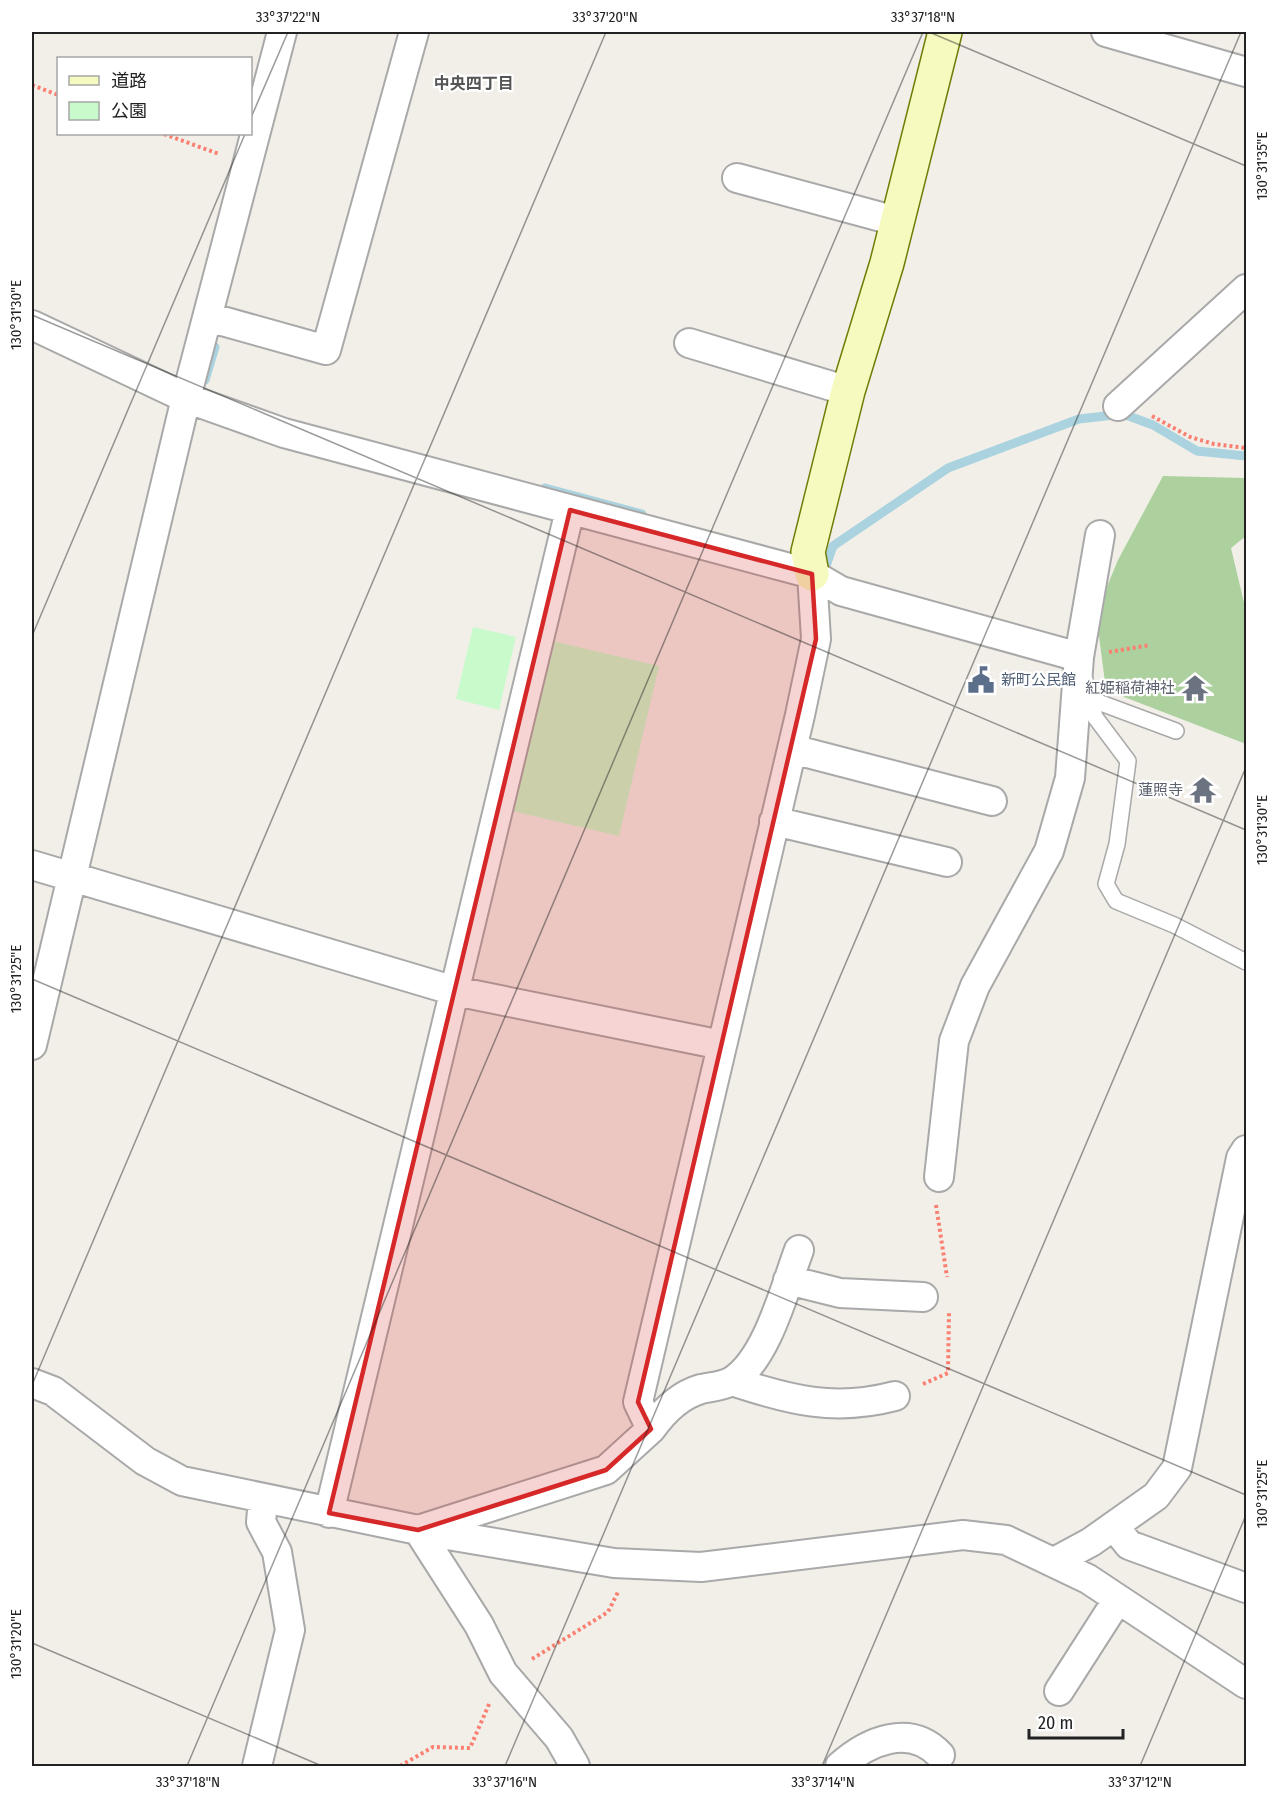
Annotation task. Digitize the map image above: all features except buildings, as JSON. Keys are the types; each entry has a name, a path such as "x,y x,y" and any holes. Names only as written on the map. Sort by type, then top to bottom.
{"street":[{"path":"32,1045 186,398 282,32"},
{"path":"208,317 326,350 414,32"},
{"path":"651,1429 638,1402 816,639 812,574 808,552 848,391 887,263 945,32"},
{"path":"1106,32 1245,67"},
{"path":"737,178 896,221"},
{"path":"1118,406 1246,289"},
{"path":"32,325 186,398 284,433 812,574 841,591 1079,657"},
{"path":"689,343 848,391"},
{"path":"329,1513 570,510"},
{"path":"939,1177 954,1041 975,986 1049,850 1070,778 1079,657 1100,535"},
{"path":"792,749 992,801"},
{"path":"774,821 947,862"},
{"path":"32,865 455,991 722,1045"},
{"path":"1054,1563 1114,1526 1156,1496 1177,1468 1241,1158 1246,1150"},
{"path":"418,1530 606,1470 651,1429 663,1411 696,1391 732,1381 752,1361 767,1334 799,1250"},
{"path":"788,1280 840,1293 923,1297"},
{"path":"732,1381 778,1396 833,1405 872,1402 895,1396"},
{"path":"32,1383 53,1391 128,1449 182,1481 418,1530 614,1563 701,1567 963,1535 1006,1540 1088,1579 1246,1683"},
{"path":"257,1767 290,1630 278,1551 261,1522 263,1499"},
{"path":"1114,1526 1129,1545 1246,1588"},
{"path":"418,1530 479,1625 503,1673 559,1738 575,1767"},
{"path":"1059,1691 1118,1599"},
{"path":"840,1767 859,1749 888,1737 928,1743 940,1755"}],"lane":[{"path":"1079,657 1095,717 1128,761 1117,844 1106,884 1116,901 1174,926 1246,962"},
{"path":"1090,699 1176,731"}],"path":[{"path":"32,85 57,95"},
{"path":"167,135 247,164"},
{"path":"1118,406 1150,415 1190,437 1215,444 1246,448"},
{"path":"1079,657 1150,645"},
{"path":"400,1767 433,1747 470,1748 503,1673 549,1651 608,1612 631,1564"}],"highlighted area":[{"path":"570,510 812,574 816,639 638,1402 651,1429 606,1470 418,1530 329,1513"}],"green space":[{"path":"1163,476 1246,478 1246,536 1231,548 1246,611 1246,744 1106,690 1096,613 1118,560"},
{"path":"473,627 516,637 499,710 456,699"},
{"path":"548,640 659,666 619,836 508,810"}],"waterway":[{"path":"205,380 215,347"},
{"path":"817,563 826,566 833,546 948,468 1079,419 1123,414 1153,425 1197,451 1246,456"},
{"path":"545,488 642,514"}],"place":[{"name":"新町公民館","path":"981,680"},
{"name":"紅姫稲荷神社","path":"1195,688"},
{"name":"蓮照寺","path":"1203,790"}],"district":[{"name":"中央四丁目","path":"474,83"}]}
